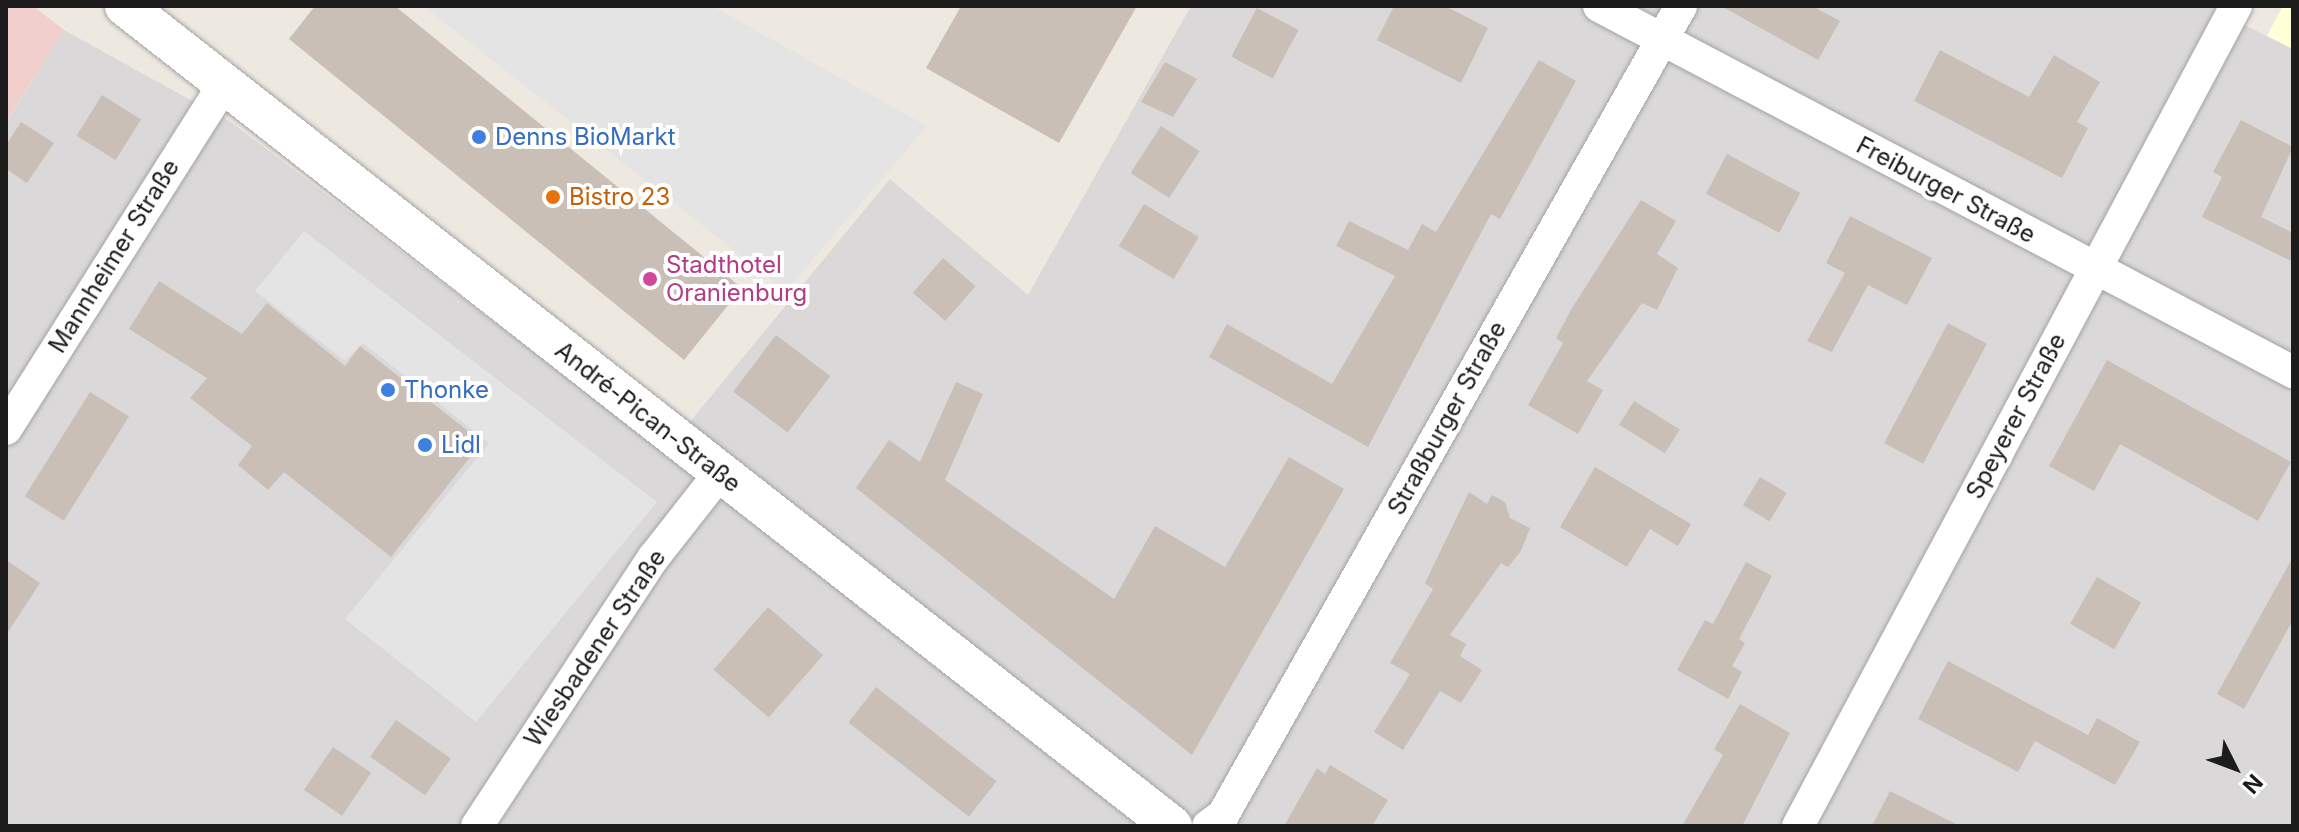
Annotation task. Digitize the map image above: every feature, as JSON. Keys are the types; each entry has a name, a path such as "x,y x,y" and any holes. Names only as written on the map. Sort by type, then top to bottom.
{"street":[{"name":"André-Pican-Straße","path":"125,6 1172,826"},
{"name":"Freiburger Straße","path":"1599,6 2293,372"},
{"name":"Straßburger Straße","path":"1208,826 1223,815 1681,6"},
{"name":"Speyerer Straße","path":"1798,826 2236,6"},
{"name":"Mannheimer Straße","path":"6,429 224,84"},
{"name":"Wiesbadener Straße","path":"477,826 654,557 719,474"}],"shaded area":[{"path":"6,6 33,6 64,30 6,122"},
{"path":"423,6 712,6 927,126 786,291"},
{"path":"1191,6 2253,6 2243,24 2293,49 2293,826 6,826 6,123 64,30 232,123 665,452 890,179 1028,295"},
{"path":"2283,6 2293,6 2293,49 2267,36"},
{"path":"304,231 657,502 476,722 345,619 489,443 363,343 345,361 255,291"}],"building":[{"path":"315,6 395,6 742,288 684,360 289,39"},
{"path":"961,6 1137,6 1059,143 926,68"},
{"path":"1394,6 1445,6 1488,28 1461,83 1377,40"},
{"path":"1721,6 1812,6 1840,21 1818,60"},
{"path":"1257,8 1298,30 1273,79 1231,57"},
{"path":"1940,50 2029,97 2054,55 2100,82 2077,122 2088,128 2062,178 1914,101"},
{"path":"1539,60 1576,81 1500,219 1491,214 1368,447 1209,357 1227,324 1332,384 1395,276 1336,246 1349,221 1408,250 1422,224 1436,232"},
{"path":"1165,62 1197,79 1173,117 1141,102"},
{"path":"102,95 141,119 116,160 77,136"},
{"path":"2241,120 2293,147 2261,217 2293,233 2293,262 2202,217 2222,177 2213,172"},
{"path":"21,122 54,143 27,183 6,169 6,145"},
{"path":"1161,126 1200,151 1169,198 1131,173"},
{"path":"1727,154 1800,193 1779,233 1706,194"},
{"path":"1641,200 1676,221 1657,254 1678,268 1657,310 1642,303 1587,381 1603,390 1578,434 1528,405 1563,343 1556,338 1572,308"},
{"path":"1144,204 1199,237 1174,279 1119,246"},
{"path":"1850,216 1932,258 1907,305 1868,285 1832,352 1807,341 1845,273 1826,263"},
{"path":"943,258 975,286 945,321 913,293"},
{"path":"159,281 242,334 267,303 345,366 360,346 482,442 391,557 284,472 268,490 238,465 252,446 190,398 207,378 129,329"},
{"path":"1948,323 1987,344 1923,464 1884,443"},
{"path":"776,335 830,376 788,433 733,392"},
{"path":"2107,360 2291,462 2258,521 2120,444 2094,491 2049,466"},
{"path":"956,382 983,394 945,480 1114,599 1155,526 1225,567 1289,457 1344,489 1192,755 856,488 889,440 920,462"},
{"path":"90,392 129,416 64,521 25,496"},
{"path":"1634,401 1680,430 1665,453 1619,425"},
{"path":"1595,467 1691,524 1678,546 1650,529 1627,567 1560,527"},
{"path":"1760,477 1787,493 1770,521 1743,505"},
{"path":"1469,492 1487,504 1492,495 1505,502 1510,518 1530,528 1521,551 1508,567 1501,563 1450,635 1466,644 1460,656 1482,670 1461,703 1440,691 1403,750 1374,732 1410,674 1390,663 1433,589 1425,583"},
{"path":"2293,557 2293,620 2244,709 2217,694"},
{"path":"6,560 40,583 6,635"},
{"path":"1746,562 1772,576 1739,639 1745,643 1732,666 1742,672 1728,699 1677,670 1705,620 1713,624"},
{"path":"2097,577 2141,602 2114,649 2070,624"},
{"path":"768,607 823,655 769,718 714,670"},
{"path":"1948,661 2088,735 2097,718 2140,742 2115,785 2035,741 2018,772 1918,719"},
{"path":"876,687 997,781 969,817 848,722"},
{"path":"1740,704 1790,733 1742,826 1682,826 1723,755 1714,749"},
{"path":"396,720 451,758 425,795 370,757"},
{"path":"333,747 371,773 342,816 304,790"},
{"path":"1330,765 1388,800 1372,826 1284,826 1317,768 1325,774"},
{"path":"1890,791 1960,826 1872,826"}],"place":[{"name":"Denns BioMarkt","path":"479,137"},
{"name":"Bistro 23","path":"553,197"},
{"name":"Stadthotel Oranienburg","path":"650,279"},
{"name":"Thonke","path":"388,390"},
{"name":"Lidl","path":"425,445"}]}
